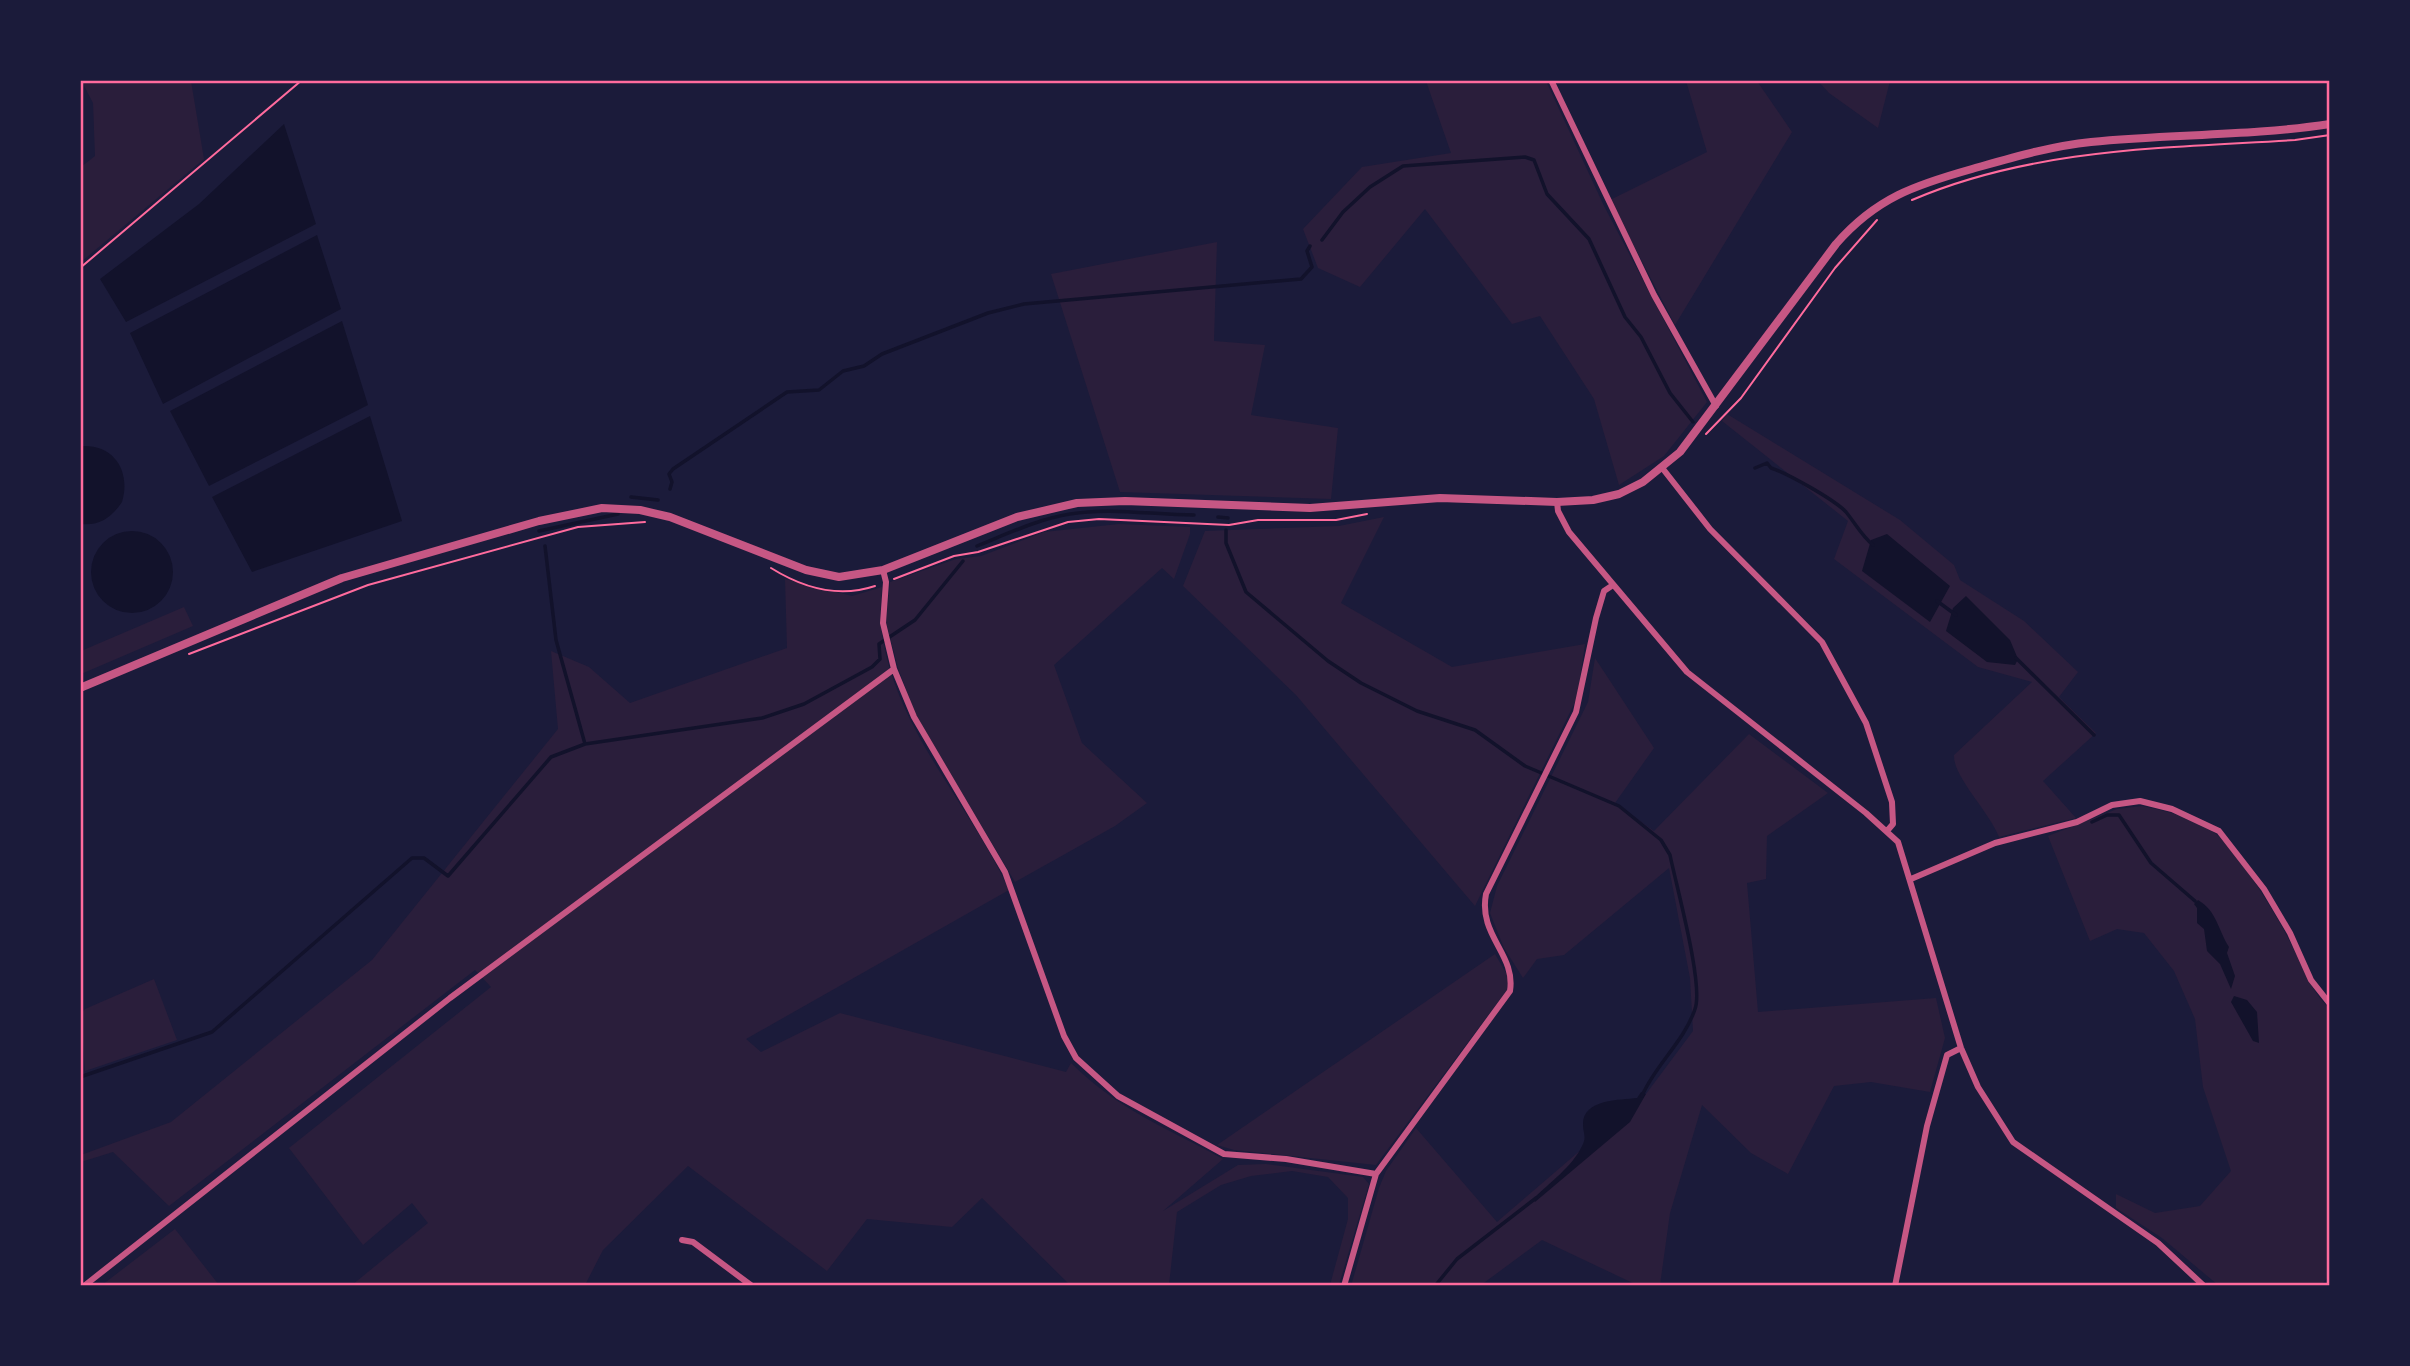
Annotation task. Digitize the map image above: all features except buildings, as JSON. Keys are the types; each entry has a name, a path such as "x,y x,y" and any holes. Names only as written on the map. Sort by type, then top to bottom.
{"street":[{"path":"1551,80 1654,295 1716,406"},
{"path":"80,688 342,578 539,521 602,508 640,510 670,517 825,575 859,575 883,570 1017,517 1077,503 1125,501 1310,508 1440,498 1558,502 1593,500 1619,494 1663,469 1716,406 1836,244 1862,216 1889,197 1914,186 2032,152 2090,142 2236,134 2329,124"},
{"path":"1663,469 1710,529 1822,642 1867,723 1892,803 1893,824 1887,831"},
{"path":"1558,502 1563,523 1612,585 1688,672 1898,842 1961,1048 1978,1087 2013,1142 2158,1243 2204,1286"},
{"path":"883,570 886,582 883,623 894,670 914,717 1005,872 1064,1036 1076,1058 1093,1077 1139,1110 1224,1154 1299,1160 1376,1174"},
{"path":"1344,1286 1376,1174 1510,990 1513,976 1485,919 1486,894 1576,712 1596,618 1604,591 1612,585"},
{"path":"85,1286 450,998 894,670"},
{"path":"1911,879 1994,843 2077,822 2112,805 2140,801 2172,808 2219,831 2264,889 2290,933 2311,980 2329,1004"},
{"path":"1895,1286 1937,1090 1947,1055 1961,1048"},
{"path":"682,1240 692,1242 752,1286"}],"path":[{"path":"80,268 302,80"},
{"path":"1907,202 2003,172 2074,155 2295,141 2329,135"},
{"path":"1704,438 1730,406 1741,398 1835,268 1880,218"},
{"path":"767,565 795,582 839,592 857,592 954,556 978,552 1068,522 1100,519 1229,525 1258,520 1336,520 1377,512"},
{"path":"178,657 368,584 578,527 631,521 650,522"}],"shaded area":[{"path":"81,80 191,81 204,159 81,262 81,167 95,156 93,103"},
{"path":"1426,81 1546,81 1604,206 1707,402 1664,456 1619,485 1594,399 1540,316 1512,324 1425,209 1360,287 1318,268 1303,229 1362,167 1451,153"},
{"path":"1686,81 1757,81 1792,132 1675,325 1610,200 1707,152"},
{"path":"1818,81 1890,81 1878,128 1829,93"},
{"path":"284,124 316,224 126,322 100,279 199,204"},
{"path":"317,235 341,309 163,404 130,333"},
{"path":"1217,242 1214,341 1265,345 1251,415 1338,428 1331,499 1120,492 1051,274"},
{"path":"342,321 368,405 209,486 170,411"},
{"path":"1727,414 1900,520 1954,565 1960,580 2024,621 2078,672 2059,697 2096,733 2043,781 2076,818 1999,837 1965,784 1955,764 1954,755 2032,682 1978,667 1834,559 1848,521 1722,421"},
{"path":"370,416 402,521 252,572 212,497"},
{"path":"81,446 103,450 111,455 118,462 124,480 122,502 110,516 94,524 81,524"},
{"path":"1384,517 1341,603 1452,667 1585,644 1577,698 1475,906 1296,695 1183,586 1205,531 1339,526"},
{"path":"1119,524 1190,527 1174,579 1162,568 1054,665 1082,743 1147,803 1115,826 1015,882 916,716 898,668 886,622 890,582 956,559 981,556 1044,532"},
{"path":"132,531 148,534 161,543 170,556 173,572 170,588 161,601 148,610 132,613 116,610 103,601 94,588 91,572 94,556 103,543 116,534"},
{"path":"1887,534 1950,586 1930,622 1862,571 1871,540"},
{"path":"785,579 852,596 882,587 881,625 888,661 900,696 915,730 974,826 1009,890 746,1039 761,1052 840,1013 1066,1072 1071,1063 1106,1093 1125,1105 1223,1159 1163,1211 1238,1165 1266,1164 1363,1177 1369,1184 1339,1285 1330,1285 1348,1219 1348,1198 1328,1177 1292,1171 1251,1176 1221,1185 1177,1212 1169,1285 1071,1286 982,1198 952,1227 867,1219 827,1271 688,1166 603,1250 585,1285 352,1285 428,1223 412,1203 363,1245 289,1148 491,987 475,970 169,1206 113,1152 81,1162 81,1155 171,1122 372,960 558,729 551,651 589,667 630,703 787,648"},
{"path":"1966,596 2010,640 2018,659 2015,665 1987,662 1946,631 1953,608"},
{"path":"184,607 193,626 81,674 81,651"},
{"path":"1595,658 1654,748 1615,803 1654,831 1749,734 1828,793 1767,836 1766,879 1747,883 1758,1012 1936,998 1945,1038 1930,1092 1871,1082 1834,1086 1788,1174 1751,1153 1702,1105 1670,1213 1660,1285 1637,1285 1542,1240 1481,1285 1351,1286 1379,1188 1386,1171 1416,1128 1497,1222 1646,1094 1693,1031 1690,978 1669,868 1564,955 1537,959 1523,978 1504,948 1490,913 1497,886 1588,702"},
{"path":"2142,806 2190,819 2208,828 2225,843 2266,899 2311,984 2329,1008 2330,1275 2321,1285 2218,1285 2162,1238 2116,1208 2116,1194 2155,1213 2200,1206 2231,1171 2203,1087 2195,1019 2174,971 2144,933 2117,929 2090,941 2048,836 2117,809"},
{"path":"2198,900 2213,915 2229,947 2227,953 2235,976 2231,989 2220,964 2207,951 2204,929 2197,923 2197,908 2194,904"},
{"path":"1495,954 1509,978 1507,990 1376,1165 1234,1150 1217,1145"},
{"path":"154,979 177,1040 85,1071 81,1014 85,1009"},
{"path":"2234,996 2247,1000 2257,1012 2259,1043 2253,1041 2231,1002"},
{"path":"1641,1092 1646,1094 1630,1122 1535,1202 1533,1199 1578,1154 1584,1140 1584,1116 1589,1110 1603,1103 1637,1098"},
{"path":"175,1229 219,1285 102,1285"}],"waterway":[{"path":"1322,240 1343,212 1370,187 1403,166 1525,157 1534,160 1547,194 1589,239 1625,317 1641,337 1670,393 1693,422"},
{"path":"670,489 672,482 669,474 673,469 787,392 819,390 843,371 864,366 882,354 988,313 1024,304 1301,279 1312,267 1307,251 1310,246"},
{"path":"1755,468 1767,463 1771,468 1832,501 1846,512 1873,545"},
{"path":"631,497 658,500"},
{"path":"977,546 1034,523 1070,514 1116,511 1194,515"},
{"path":"539,531 618,514"},
{"path":"1218,517 1228,518"},
{"path":"1226,530 1226,543 1246,592 1328,661 1361,683 1417,711 1475,730 1525,766 1619,806 1661,840 1670,855 1683,911 1693,958 1697,997 1690,1021 1642,1096"},
{"path":"545,546 556,640 585,744"},
{"path":"80,1077 212,1032 412,858 424,858 448,876 551,757 585,744 762,718 804,704 872,667 880,659 879,644 915,620 963,561"},
{"path":"1937,601 1956,615"},
{"path":"2016,658 2094,735"},
{"path":"2092,822 2107,815 2119,815 2151,863 2195,901"},
{"path":"1435,1286 1457,1259 1536,1198"}]}
